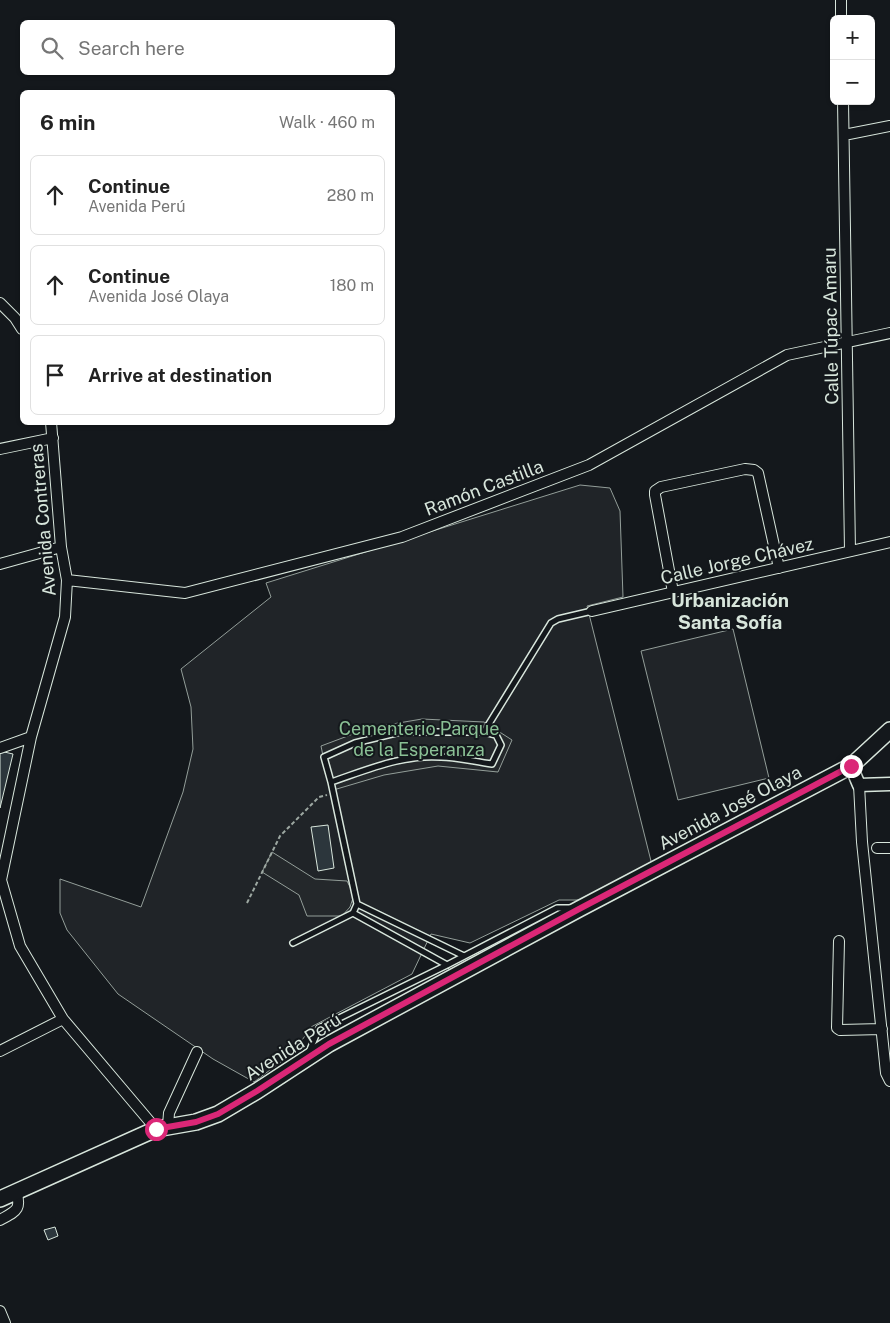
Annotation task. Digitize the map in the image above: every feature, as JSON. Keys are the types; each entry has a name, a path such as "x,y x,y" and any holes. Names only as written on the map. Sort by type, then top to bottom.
{"main road":[{"name":"Avenida José Olaya","path":"579,909 851,766 890,730"},
{"name":"Avenida Perú","path":"0,1199 162,1127 196,1122 218,1114 338,1040 579,909"}],"street":[{"path":"841,0 841,15"},
{"name":"Calle Túpac Amaru","path":"843,105 850,551"},
{"path":"844,136 890,126"},
{"path":"0,304 16,318 20,325"},
{"name":"Ramón Castilla","path":"67,580 185,594 402,537 589,465 787,355 890,333"},
{"name":"Avenida Contreras","path":"51,425 61,547 67,580 65,616 31,737 1,880 20,946 63,1019 162,1127"},
{"path":"0,449 53,438"},
{"path":"673,592 655,495 655,491 661,487 745,469 754,470 758,473 779,568"},
{"name":"Calle Jorge Chávez","path":"592,611 890,542"},
{"path":"0,564 61,547"},
{"path":"0,748 31,737"},
{"path":"851,766 859,785 862,842 886,1073 890,1081"},
{"path":"859,785 890,784"},
{"path":"877,848 890,848"},
{"path":"839,941 837,1028 840,1030 882,1029"},
{"path":"0,1051 63,1019"},
{"path":"162,1127 197,1052"},
{"path":"0,1220 15,1211 19,1206 20,1202 16,1191"},
{"path":"0,1311 5,1323"}],"lane":[{"path":"484,732 551,623 558,619 592,611"},
{"path":"294,943 353,913 357,904 334,793 324,757 354,743 400,732 484,732 496,735 501,745 492,764 441,757 409,758 331,782"},
{"path":"357,904 464,956"},
{"path":"305,1060 319,1028 557,908 579,909"},
{"path":"353,913 447,965"}],"path":[{"path":"247,903 280,836 319,797 334,793"}],"green space":[{"name":"Cementerio Parque de la Esperanza","path":"580,485 610,488 620,511 623,597 587,606 652,865 582,900 559,900 470,943 431,934 412,974 311,1027 294,1052 254,1082 213,1059 118,994 67,930 60,913 60,879 141,907 183,792 193,749 191,707 181,669 271,597 266,583"},
{"path":"733,629 769,778 678,800 641,651"}],"shaded area":[{"path":"422,719 484,722 512,740 498,772 438,766 384,775 330,791 321,746 369,728"},
{"path":"272,852 315,879 347,881 353,898 350,907 342,916 307,916 299,895 262,872"}],"building":[{"path":"0,751 13,754 0,808"},
{"path":"328,825 334,868 318,871 311,827"},
{"path":"55,1227 58,1236 48,1240 44,1230"}],"district":[{"name":"Urbanización Santa Sofía","path":"730,611"}],"route":[{"path":"156,1129 196,1122 218,1114 329,1044 579,909 851,766"}]}
